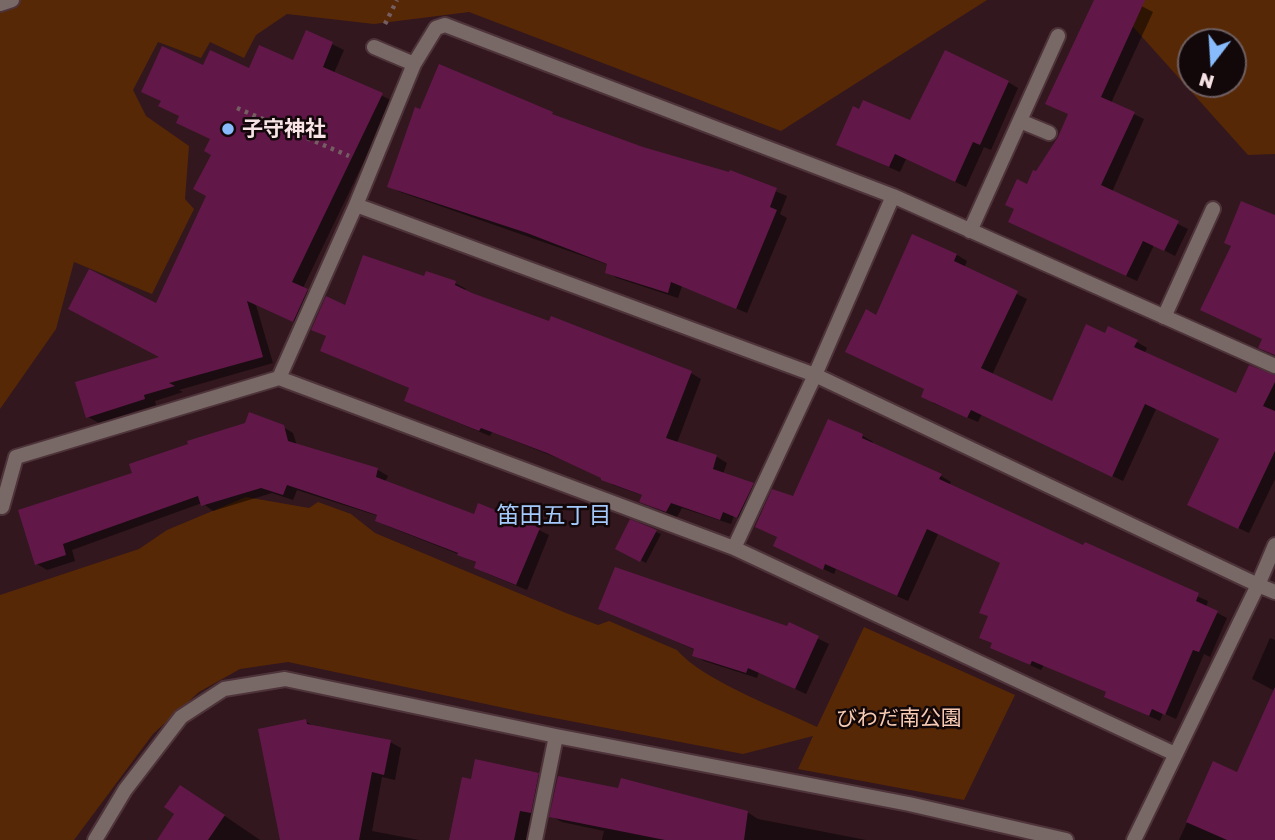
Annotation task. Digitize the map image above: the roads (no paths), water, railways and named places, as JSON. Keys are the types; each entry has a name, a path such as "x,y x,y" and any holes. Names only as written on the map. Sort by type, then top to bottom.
{"street":[{"path":"0,4 12,0"},
{"path":"279,378 356,205 414,64 436,28 445,25 893,196 1275,366"},
{"path":"970,231 1058,36"},
{"path":"374,47 414,64"},
{"path":"1020,121 1049,133"},
{"path":"734,548 815,375 893,196"},
{"path":"356,205 815,375 1275,592"},
{"path":"1164,317 1213,209"},
{"path":"2,507 16,457 279,378 734,548 1175,754"},
{"path":"1134,840 1275,545"},
{"path":"95,840 125,790 181,717 224,689 285,679 556,736 909,804 1066,840"},
{"path":"535,840 556,736"}],"place":[{"name":"子守神社","path":"228,129"}],"district":[{"name":"笛田五丁目","path":"554,516"}],"park label":[{"name":"びわだ南公園","path":"899,718"}]}
